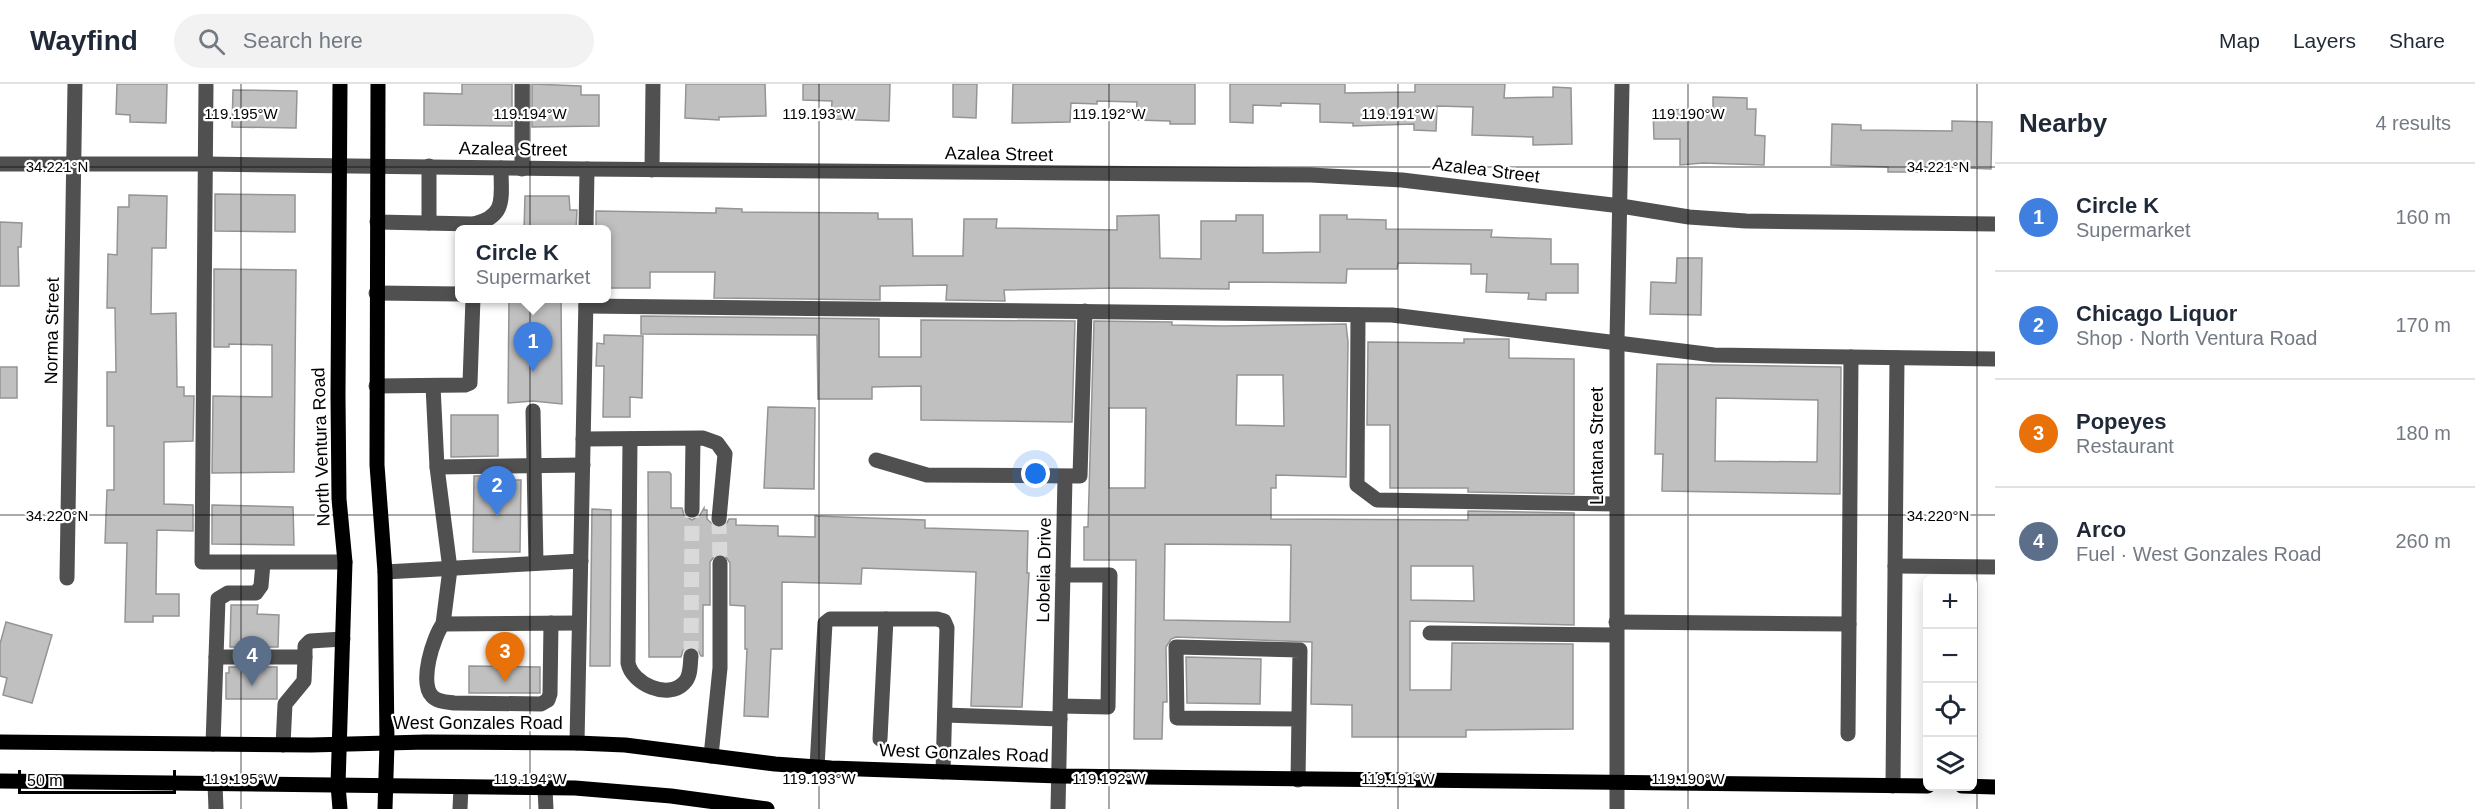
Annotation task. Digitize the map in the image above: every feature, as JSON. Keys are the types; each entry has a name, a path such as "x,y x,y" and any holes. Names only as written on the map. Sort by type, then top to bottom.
{"main road":[{"name":"North Ventura Road","path":"340,84 339,499 345,562 338,785 340,809"},
{"path":"378,84 376,387 377,465 385,572 387,743 385,809"},
{"name":"West Gonzales Road","path":"0,742 283,745 577,742 625,745 817,767 1059,776 1923,786"},
{"path":"0,782 575,788 671,796 767,809"},
{"path":"1977,786 1995,787"}],"street":[{"name":"Norma Street","path":"67,578 75,84"},
{"path":"206,84 202,562 345,562"},
{"path":"522,84 522,169"},
{"path":"652,170 653,84"},
{"name":"Lantana Street","path":"1617,809 1617,341 1622,84"},
{"name":"Azalea Street","path":"0,164 1311,175 1402,180 1621,206 1689,217 1746,221 1995,224"},
{"path":"429,166 429,223"},
{"path":"479,225 490,220 501,207 501,168"},
{"path":"586,225 587,170"},
{"path":"377,222 455,225"},
{"path":"376,293 455,294"},
{"path":"611,302 1392,315 1617,341 1714,355 1995,359"},
{"path":"376,387 465,386 470,383 473,303"},
{"path":"577,742 586,303"},
{"path":"876,460 927,475 1080,476 1085,311"},
{"path":"1358,315 1357,485 1377,500 1616,504"},
{"path":"1848,734 1851,357"},
{"path":"1893,786 1897,358"},
{"path":"433,386 437,467 450,569 443,624 438,630 429,657 427,687 432,697 454,703 541,704 548,700 551,623"},
{"path":"534,411 536,564"},
{"path":"583,440 703,438 717,443 725,454 719,519"},
{"path":"630,439 628,663 630,672 638,681 650,687 672,688 684,684 689,675 691,656"},
{"path":"692,510 693,439"},
{"path":"437,467 583,465"},
{"name":"Lobelia Drive","path":"1058,809 1065,477"},
{"path":"385,572 581,561"},
{"path":"213,744 218,599 228,593 256,593 261,586 263,563"},
{"path":"711,756 720,668 720,564"},
{"path":"1895,566 1995,567"},
{"path":"945,715 1060,713 1108,707 1110,575 1063,575"},
{"path":"817,767 825,623 830,619 937,619 944,621 947,628 943,772"},
{"path":"880,739 886,619"},
{"path":"443,624 579,623"},
{"path":"1430,633 1849,624"},
{"path":"283,745 285,704 304,681 305,646 310,641 343,639"},
{"path":"1298,780 1299,718 1300,650 1176,647 1177,718 1299,718"},
{"path":"216,657 305,657"},
{"path":"215,784 216,809"},
{"path":"459,809 461,787"},
{"path":"545,788 546,809"}],"building":[{"path":"117,84 167,84 166,123 130,122 130,115 116,114"},
{"path":"462,84 512,84 512,126 424,125 424,93 462,94"},
{"path":"532,84 581,86 581,95 599,95 599,126 532,127"},
{"path":"686,84 765,84 766,116 719,117 719,120 685,118"},
{"path":"803,84 890,84 889,121 831,119 832,101 803,100"},
{"path":"953,84 977,84 976,118 953,117"},
{"path":"1013,84 1195,84 1195,124 1136,120 1137,102 1097,101 1097,104 1071,103 1070,122 1012,123"},
{"path":"1230,84 1345,84 1345,93 1415,92 1415,84 1505,84 1504,98 1553,97 1553,87 1571,88 1572,144 1533,145 1533,137 1472,135 1473,107 1437,106 1436,131 1414,130 1414,124 1353,126 1353,123 1320,122 1320,104 1253,105 1253,123 1230,122"},
{"path":"233,90 297,91 296,128 232,127"},
{"path":"1713,97 1747,98 1747,109 1756,109 1755,135 1765,136 1764,165 1703,163 1680,165 1680,139 1654,139 1653,110 1713,109"},
{"path":"1952,121 1992,122 1991,169 1941,167 1941,172 1888,172 1888,167 1831,165 1832,124 1861,125 1861,130 1952,131"},
{"path":"215,194 295,195 295,232 215,231"},
{"path":"129,195 167,196 166,248 152,248 151,314 176,313 177,387 184,387 184,396 194,396 193,441 164,442 164,504 193,505 193,531 157,530 156,594 179,594 179,616 153,616 153,622 125,622 127,543 105,543 107,490 114,490 114,426 107,426 107,372 116,372 115,308 107,308 108,254 117,255 118,207 129,207"},
{"path":"525,196 569,196 570,210 577,210 576,225 524,225"},
{"path":"716,208 742,209 742,212 878,213 878,219 912,219 913,256 963,256 964,219 997,219 996,228 1117,230 1117,216 1159,215 1160,258 1201,259 1201,221 1236,221 1236,215 1263,215 1263,253 1320,252 1320,215 1347,215 1347,219 1386,220 1386,229 1492,230 1491,237 1551,239 1551,264 1578,264 1578,293 1546,293 1546,300 1528,299 1529,293 1486,292 1487,274 1471,274 1471,264 1398,263 1397,269 1347,269 1346,283 1229,282 1229,289 1004,290 1005,301 946,300 947,285 880,286 880,300 714,298 715,272 650,272 650,288 611,288 611,225 596,225 596,211 716,213"},
{"path":"0,222 22,223 21,247 18,247 19,286 0,286"},
{"path":"1677,258 1702,258 1701,315 1650,314 1651,282 1676,283"},
{"path":"214,269 296,270 294,472 212,473 213,396 272,397 272,345 229,344 229,347 214,347"},
{"path":"509,303 561,303 562,404 533,401 508,403"},
{"path":"641,316 879,319 879,357 921,357 921,320 1075,321 1072,422 921,420 921,386 872,387 872,399 818,399 817,335 641,334"},
{"path":"1094,321 1172,322 1172,325 1223,326 1346,324 1348,342 1346,477 1276,475 1276,488 1271,488 1271,519 1468,520 1468,511 1574,513 1574,625 1410,621 1410,690 1451,690 1452,643 1573,644 1573,729 1466,730 1466,737 1352,737 1352,705 1311,704 1312,642 1176,637 1171,639 1166,647 1167,702 1163,702 1162,739 1134,739 1136,560 1084,560 1084,527 1088,527","holes":["1237,375 1283,375 1284,426 1236,425","1109,408 1146,408 1145,488 1109,488","1165,544 1291,545 1290,622 1164,620","1411,566 1473,566 1474,601 1411,600"]},
{"path":"604,335 643,336 642,398 630,397 630,417 603,417 604,366 596,366 597,343 604,344"},
{"path":"1464,339 1509,339 1509,358 1574,359 1574,494 1468,492 1468,488 1390,488 1390,425 1367,425 1368,342 1464,343"},
{"path":"1657,364 1841,367 1840,494 1662,491 1663,454 1655,454","holes":["1716,398 1818,400 1817,462 1715,461"]},
{"path":"0,367 17,367 17,398 0,398"},
{"path":"768,407 815,408 814,489 764,488"},
{"path":"451,415 498,415 498,456 451,457"},
{"path":"648,472 669,472 671,474 671,508 682,508 684,515 692,520 700,515 704,508 707,510 707,519 718,529 724,528 729,519 736,519 736,525 778,526 778,536 815,537 815,516 925,520 925,528 1028,531 1027,573 1029,573 1022,707 971,706 976,572 862,568 861,584 782,582 782,649 771,649 768,717 744,716 747,649 745,649 745,606 730,605 730,563 724,554 716,554 710,562 710,605 703,605 703,656 697,648 691,646 683,650 681,657 649,657"},
{"path":"474,476 497,476 497,480 521,480 520,552 473,552"},
{"path":"212,505 293,507 294,545 212,544"},
{"path":"592,509 611,510 610,666 590,666"},
{"path":"231,605 258,605 257,614 279,615 278,647 230,647"},
{"path":"6,622 52,635 32,703 3,695 7,678 0,676 0,644"},
{"path":"1186,657 1261,659 1260,704 1187,703"},
{"path":"469,666 540,667 540,693 469,693"},
{"path":"229,667 277,667 277,699 226,699 226,673 229,673"}],"tunnel":[{"path":"691,656 692,510"},
{"path":"719,519 720,563"}],"place":[{"name":"Circle K","path":"533,372"},
{"name":"Chicago Liquor","path":"497,516"},
{"name":"Popeyes","path":"505,682"},
{"name":"Arco","path":"252,686"}]}
